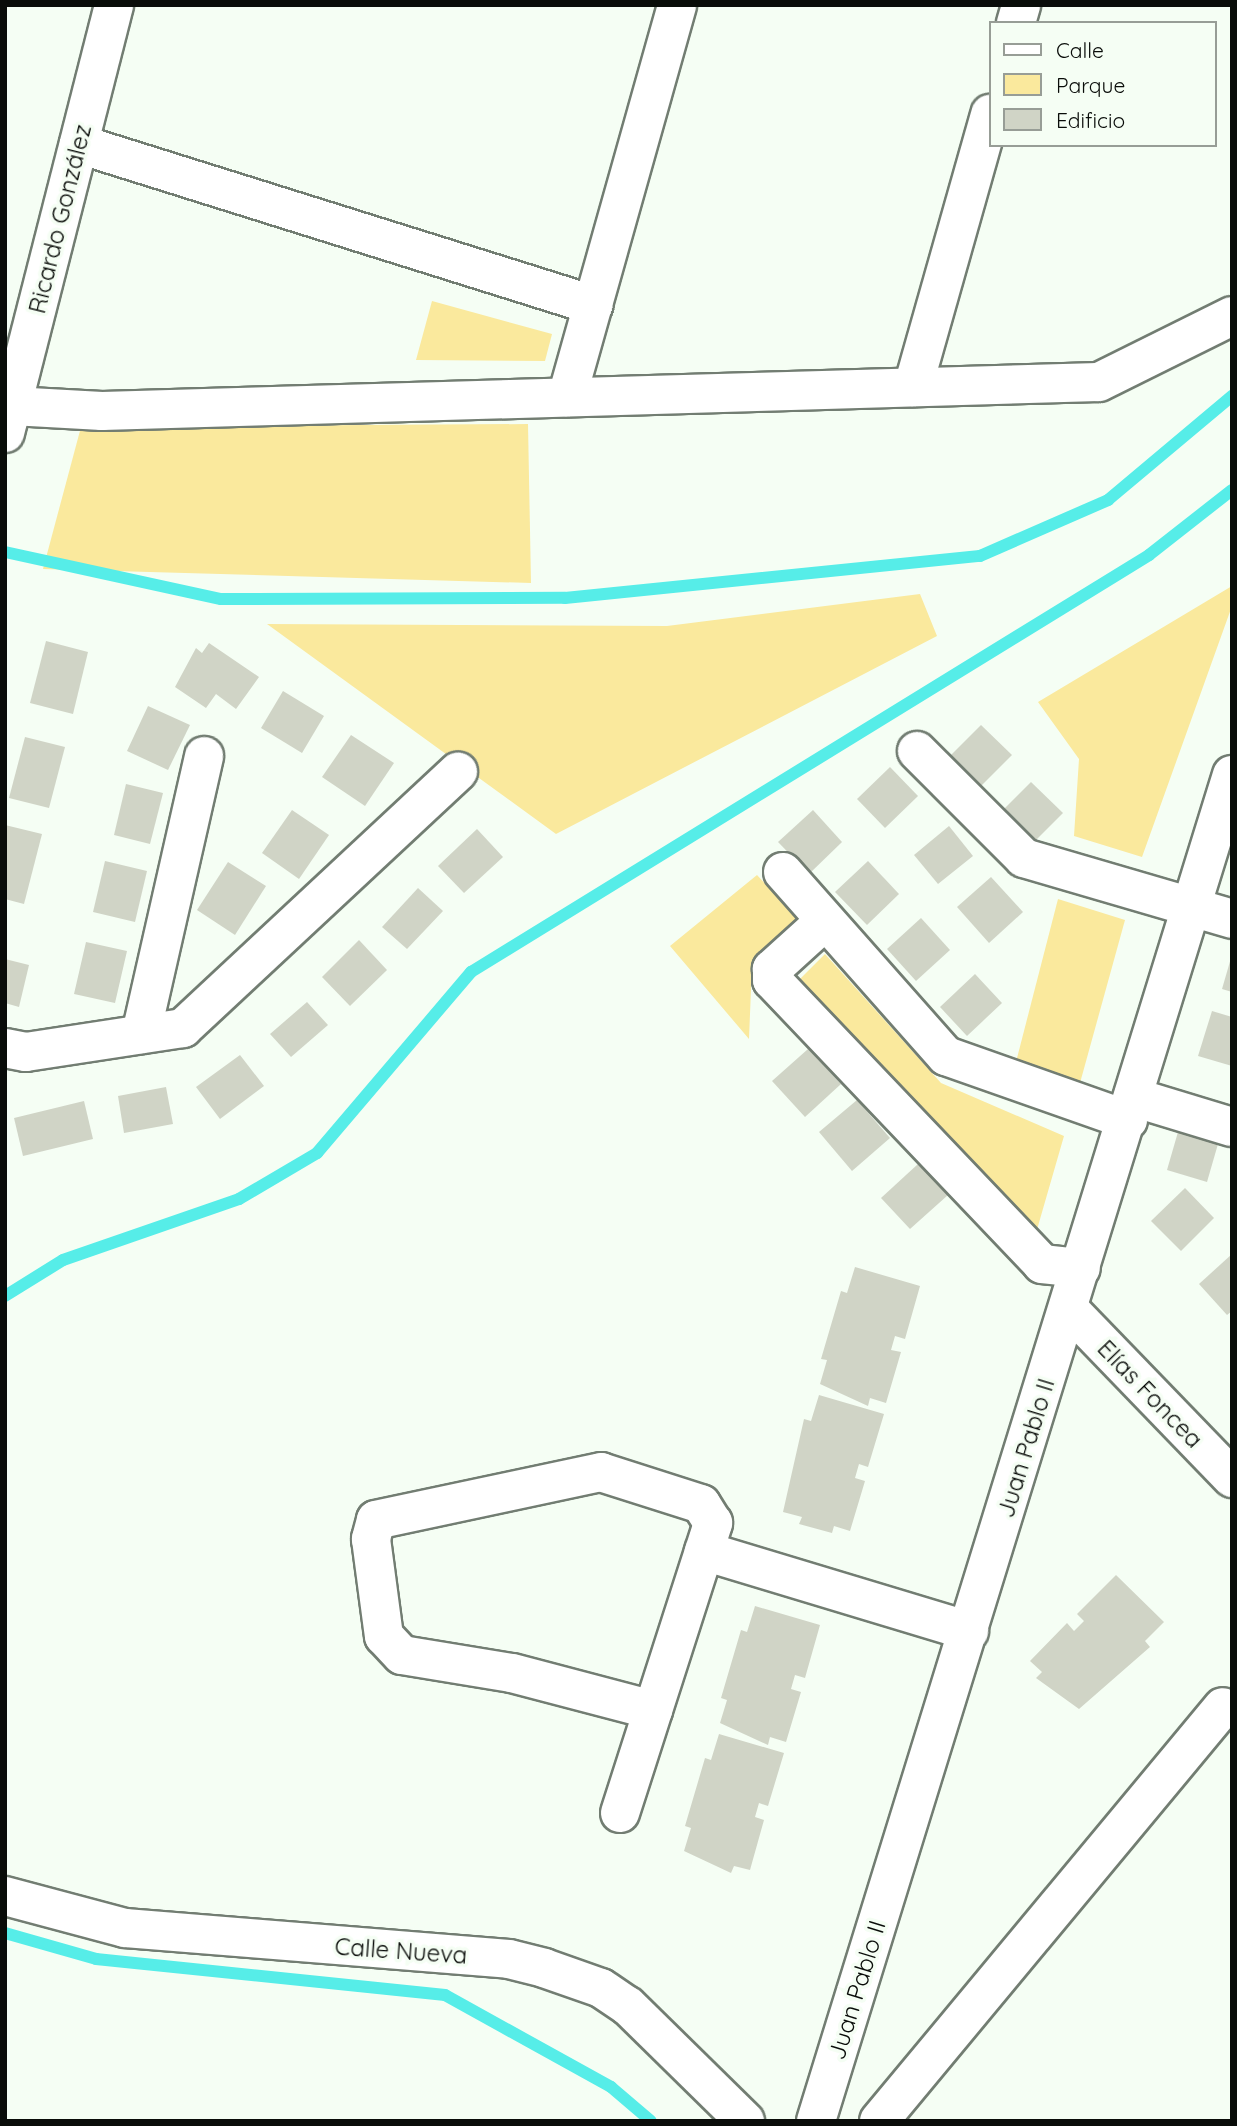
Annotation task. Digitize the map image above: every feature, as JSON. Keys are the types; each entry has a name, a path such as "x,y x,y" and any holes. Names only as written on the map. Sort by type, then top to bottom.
{"street":[{"name":"Ricardo González","path":"9,419 114,5"},
{"path":"567,397 672,7"},
{"path":"913,387 988,121"},
{"path":"79,144 593,305"},
{"path":"9,419 102,411 1098,382 1232,316"},
{"path":"917,751 1024,858 1232,919"},
{"path":"141,1034 204,756"},
{"path":"5,1048 26,1052 183,1028 458,772"},
{"name":"Juan Pablo II","path":"816,2121 1232,775"},
{"path":"783,872 946,1056 1130,1109 1232,1127"},
{"path":"825,921 772,969 772,980 1042,1264 1081,1268"},
{"name":"Elías Foncea","path":"1069,1309 1232,1478"},
{"path":"620,1813 713,1523 701,1504 601,1472 376,1520 371,1539 384,1636 402,1655 512,1673 653,1710"},
{"path":"704,1551 969,1630"},
{"path":"879,2121 1223,1707"},
{"name":"Calle Nueva","path":"5,1896 125,1928 509,1959 544,1968 601,1988 628,2006 744,2121"}],"green space":[{"path":"432,301 552,334 545,361 416,360"},
{"path":"528,424 531,583 43,569 81,427"},
{"path":"1232,586 1232,606 1142,857 1074,836 1079,759 1038,702"},
{"path":"920,594 937,636 556,834 267,624 667,626"},
{"path":"757,875 802,923 752,965 749,1039 670,946"},
{"path":"1058,899 1125,920 1080,1083 1016,1062"},
{"path":"825,954 941,1083 1064,1136 1036,1233 794,985"}],"building":[{"path":"46,641 88,652 73,714 30,703"},
{"path":"209,643 259,677 236,709 216,694 206,708 175,687 196,648 202,653"},
{"path":"283,691 324,716 302,753 261,728"},
{"path":"148,706 190,725 168,770 127,751"},
{"path":"981,725 1012,755 981,786 950,756"},
{"path":"351,735 394,763 365,806 322,777"},
{"path":"25,737 65,747 49,808 9,798"},
{"path":"890,767 918,796 885,828 857,799"},
{"path":"1031,782 1063,813 1029,847 998,815"},
{"path":"126,784 163,793 150,844 114,835"},
{"path":"292,810 329,835 299,879 262,853"},
{"path":"813,810 842,842 809,874 778,842"},
{"path":"5,825 42,834 24,904 5,899"},
{"path":"949,826 973,856 938,884 914,855"},
{"path":"477,829 503,857 464,893 438,866"},
{"path":"105,861 147,871 135,922 93,912"},
{"path":"868,861 899,894 867,925 835,892"},
{"path":"228,862 266,886 235,935 197,910"},
{"path":"991,877 1023,912 989,943 957,907"},
{"path":"418,888 443,911 407,949 382,927"},
{"path":"921,918 950,950 916,981 887,949"},
{"path":"359,940 387,970 350,1006 322,977"},
{"path":"86,942 127,951 115,1003 74,994"},
{"path":"1232,958 1232,992 1222,989"},
{"path":"5,959 29,965 19,1007 5,1003"},
{"path":"975,974 1002,1003 967,1036 940,1007"},
{"path":"307,1002 328,1025 291,1057 270,1034"},
{"path":"1212,1011 1232,1017 1232,1066 1198,1056"},
{"path":"808,1049 841,1084 805,1117 772,1081"},
{"path":"240,1055 264,1086 220,1119 196,1087"},
{"path":"166,1087 173,1124 124,1133 118,1096"},
{"path":"857,1100 890,1138 852,1171 819,1132"},
{"path":"84,1101 93,1139 23,1156 14,1118"},
{"path":"1180,1125 1220,1137 1207,1182 1167,1170"},
{"path":"918,1164 948,1195 910,1229 881,1198"},
{"path":"1185,1188 1214,1218 1181,1251 1151,1221"},
{"path":"1232,1254 1232,1311 1227,1315 1199,1284"},
{"path":"855,1267 920,1286 905,1339 895,1336 891,1350 901,1352 886,1403 870,1398 868,1406 820,1384 827,1360 821,1359 841,1291 847,1293"},
{"path":"819,1395 884,1414 868,1467 859,1464 855,1478 865,1481 850,1531 834,1526 832,1533 799,1524 802,1517 783,1512 804,1419 811,1421"},
{"path":"1116,1575 1164,1622 1145,1641 1150,1647 1079,1709 1036,1678 1042,1672 1030,1661 1067,1623 1074,1631 1084,1621 1077,1614"},
{"path":"755,1606 820,1625 805,1678 795,1675 791,1689 801,1692 786,1742 770,1737 768,1745 720,1723 727,1700 721,1698 741,1630 747,1632"},
{"path":"719,1734 784,1753 768,1806 759,1803 755,1817 764,1820 750,1870 734,1866 731,1873 684,1851 691,1828 685,1826 705,1758 711,1760"}],"waterway":[{"path":"5,552 221,599 565,598 980,556 1108,500 1232,396"},
{"path":"5,1296 63,1260 239,1199 317,1153 471,972 1149,555 1232,490"},
{"path":"5,1933 96,1959 445,1995 611,2087 651,2121"}]}
